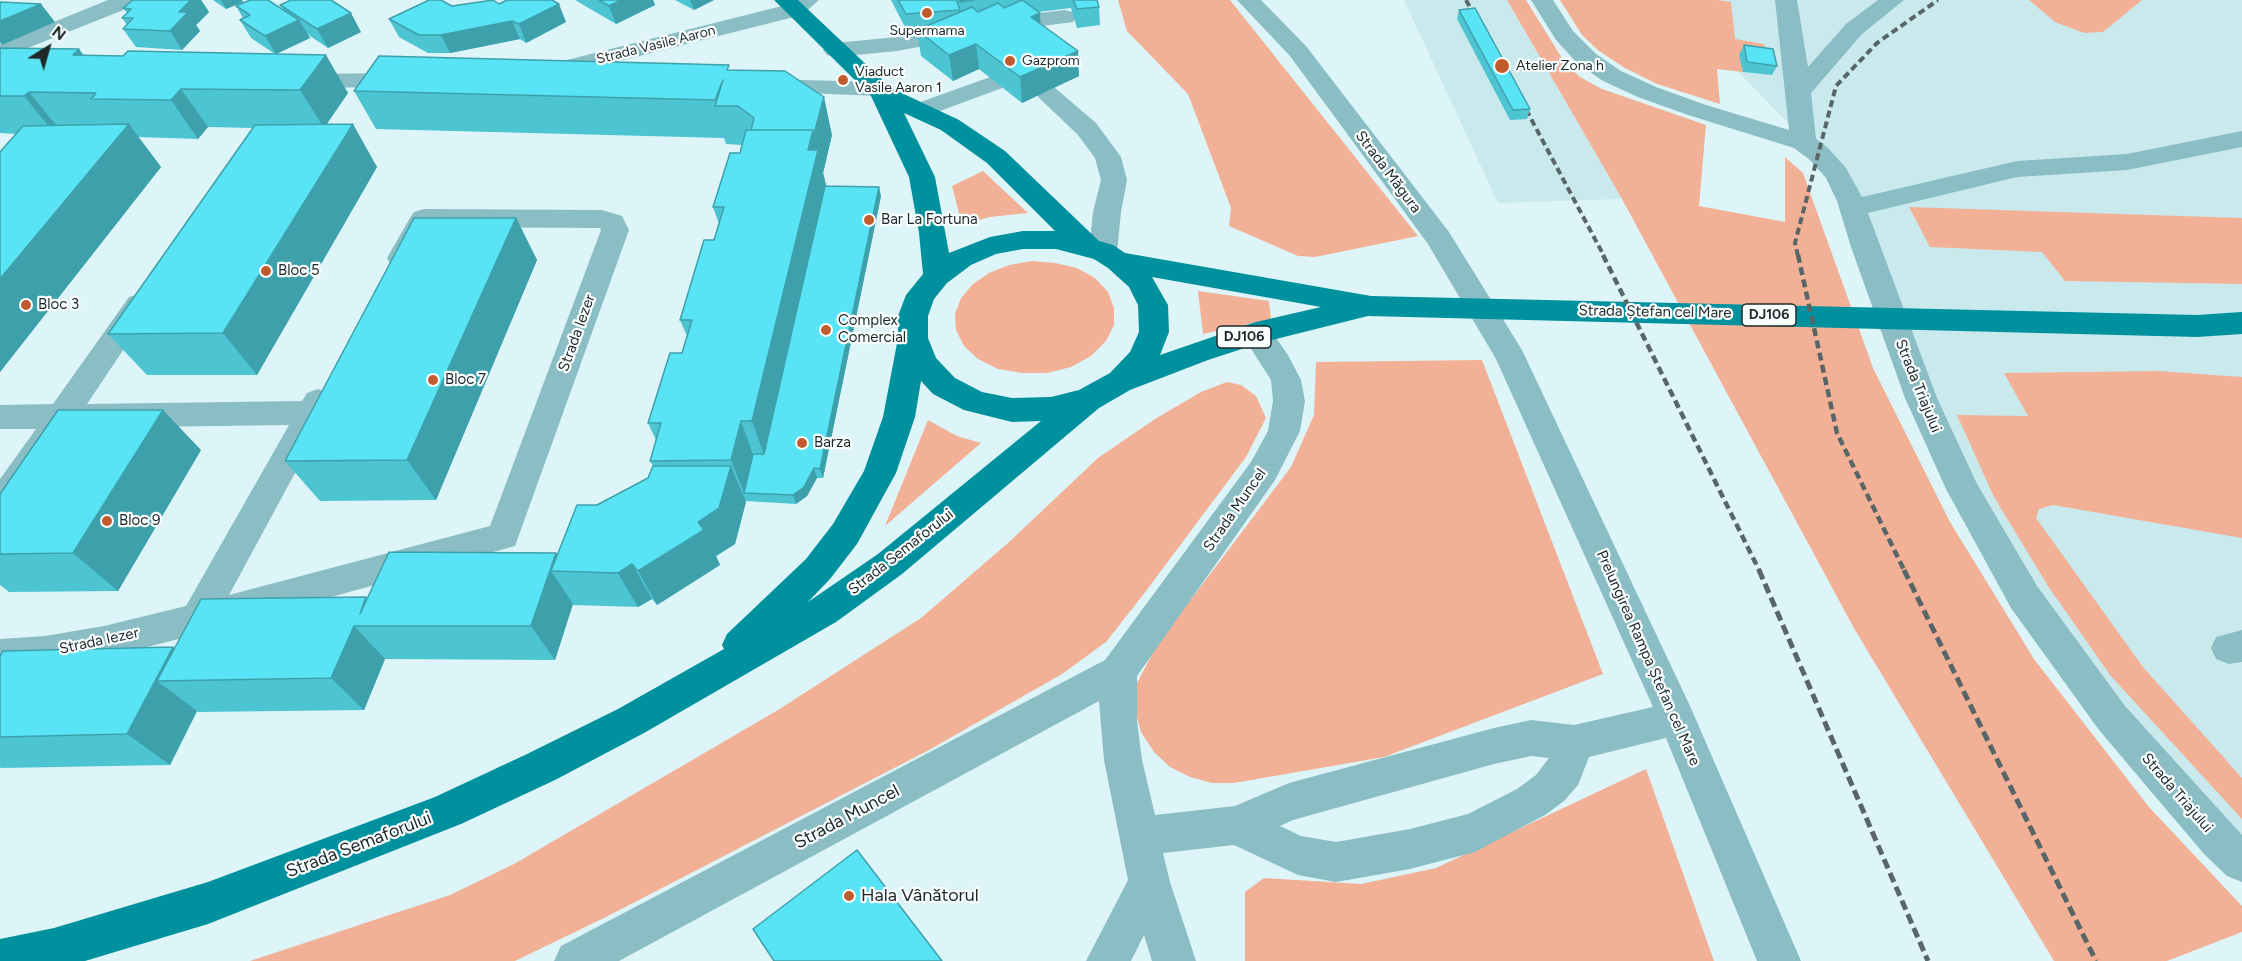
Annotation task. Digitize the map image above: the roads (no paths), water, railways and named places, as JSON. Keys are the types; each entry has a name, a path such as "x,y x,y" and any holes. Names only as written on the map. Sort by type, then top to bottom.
{"main road":[{"name":"DJ106","path":"796,3 835,50 880,91 921,110 976,141 1103,253 1140,280 1153,305 1154,332 1143,358 1121,381"},
{"name":"DJ106","path":"880,91 922,177 933,233 936,276"},
{"name":"DJ106","path":"1103,253 1056,240 1023,240 990,246 961,258 936,276 921,295 914,316 913,338 923,364 944,386 975,402 1012,410 1051,409 1088,400 1121,381 1197,352 1256,333 1371,306"},
{"name":"Strada Ștefan cel Mare","path":"1103,253 1371,306 2197,326 2242,323"},
{"name":"Strada Ștefan cel Mare","path":"2197,326 2242,334"},
{"name":"Strada Semaforului","path":"700,684 818,569 845,534 880,473 899,417 913,338"},
{"name":"Strada Semaforului","path":"0,961 54,949 208,903 447,811 541,767 700,684 823,610 890,564 1088,400"}],"street":[{"path":"4,66 128,0"},
{"name":"Strada Măgura","path":"1248,0 1298,51 1439,239 1511,358"},
{"name":"Strada Triajului","path":"1542,0 1564,35 1587,59 1612,76 1677,103 1803,142 1819,154 1837,174 1853,208 1865,247 1921,398 1963,489 2024,597 2112,718 2218,840 2242,862"},
{"path":"1786,0 1799,92 1803,142"},
{"path":"1799,92 1854,29 1893,0"},
{"name":"Strada Vasile Aaron","path":"603,81 519,79 796,3"},
{"path":"835,50 897,44 998,25 1065,17"},
{"path":"273,80 425,80"},
{"path":"921,110 996,82"},
{"path":"746,85 880,91"},
{"path":"1045,92 1087,129 1108,157 1114,180 1107,212 1103,253"},
{"path":"1853,208 2017,169 2127,162 2242,139"},
{"name":"Strada Iezer","path":"0,655 45,652 104,642 198,619 503,536 615,230 612,222 602,219 424,218 388,280"},
{"path":"0,505 157,279"},
{"name":"Strada Muncel","path":"576,961 1118,672 1257,480 1284,431 1289,401 1286,380 1256,333"},
{"name":"Prelungirea Rampa Ștefan cel Mare","path":"1511,358 1677,718 1779,961"},
{"path":"198,619 335,372"},
{"path":"0,417 311,413"},
{"path":"1118,672 1118,721 1123,760 1149,882 1174,961"},
{"path":"1140,836 1236,825 1289,802 1494,746 1531,738 1574,744 1677,718"},
{"path":"1236,825 1298,855 1335,862 1410,849 1475,832 1531,802 1550,788 1564,772 1574,744"},
{"path":"1108,961 1149,882"}],"railway":[{"path":"1466,0 1479,24"},
{"path":"1798,256 1795,243 1836,86 1877,43 1938,0"},
{"path":"1521,100 1604,256"},
{"path":"1603,255 1760,572"},
{"path":"1798,255 1837,433 1905,572"},
{"path":"1759,570 1928,961"},
{"path":"1904,570 2096,961"}],"place":[{"name":"Supermama","path":"927,13"},
{"name":"Gazprom","path":"1010,61"},
{"name":"Atelier Zona h","path":"1502,66"},
{"name":"Viaduct Vasile Aaron 1","path":"843,80"},
{"name":"Bar La Fortuna","path":"869,220"},
{"name":"Bloc 5","path":"266,271"},
{"name":"Bloc 3","path":"26,305"},
{"name":"Complex Comercial","path":"826,330"},
{"name":"Bloc 7","path":"433,380"},
{"name":"Barza","path":"802,443"},
{"name":"Bloc 9","path":"107,521"},
{"name":"Hala Vânătorul","path":"849,896"}]}
